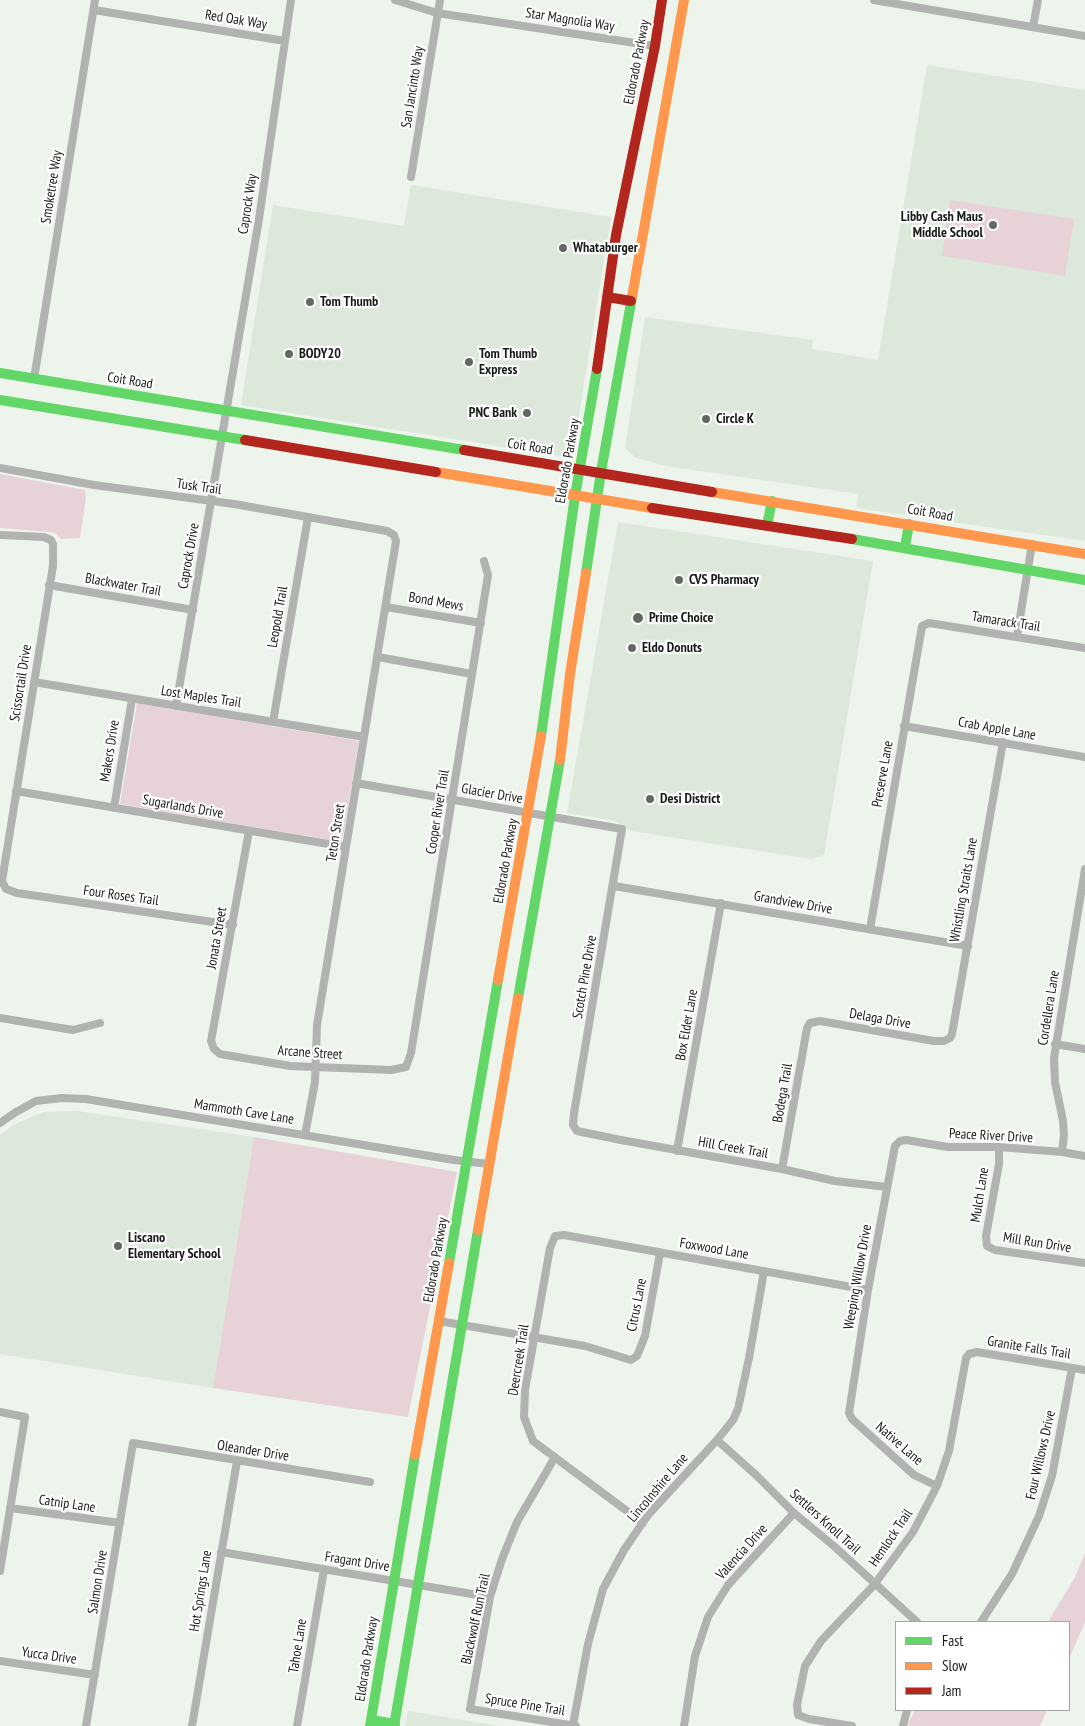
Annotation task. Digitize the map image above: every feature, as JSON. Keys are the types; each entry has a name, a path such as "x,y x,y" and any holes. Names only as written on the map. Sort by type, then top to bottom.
{"main road":[{"name":"Eldorado Parkway","path":"371,1723 540,742 575,496 581,470 616,234 655,46 662,0"},
{"path":"371,1723 395,1725 461,1325 562,751 570,674 601,472 684,0"},
{"path":"655,46 675,50"},
{"path":"607,297 631,301"},
{"name":"Coit Road","path":"0,373 1085,554"},
{"path":"0,400 575,496 905,547 1085,580"},
{"path":"767,525 772,501"},
{"path":"905,547 909,524"},
{"path":"549,670 570,674"}],"street":[{"name":"Smoketree Way","path":"34,379 95,0"},
{"name":"Caprock Way","path":"226,411 259,219 291,0"},
{"name":"Star Magnolia Way","path":"395,0 438,13 655,46"},
{"name":"San Jancinto Way","path":"411,177 440,0"},
{"path":"874,0 1085,36"},
{"path":"928,10 930,0"},
{"path":"1033,27 1038,0"},
{"name":"Red Oak Way","path":"94,10 285,41"},
{"name":"Caprock Drive","path":"176,706 226,411"},
{"name":"Tusk Trail","path":"0,468 308,517 387,531 394,535"},
{"name":"Leopold Trail","path":"273,722 308,517"},
{"name":"Scissortail Drive","path":"0,535 44,537 51,540 53,544 52,566 2,881 6,889"},
{"name":"Teton Street","path":"305,1135 315,1082 317,1025 396,547 394,535"},
{"path":"1017,636 1032,544"},
{"name":"Cooper River Trail","path":"406,1067 411,1053 481,623 488,575 484,560"},
{"name":"Blackwater Trail","path":"49,585 193,610"},
{"name":"Bond Mews","path":"386,606 481,623"},
{"name":"Tamarack Trail","path":"923,624 929,623 1017,636 1085,648"},
{"name":"Preserve Lane","path":"870,929 923,624"},
{"path":"378,657 472,674"},
{"name":"Lost Maples Trail","path":"34,682 364,737"},
{"name":"Makers Drive","path":"114,808 132,699"},
{"name":"Crab Apple Lane","path":"904,726 1085,757"},
{"name":"Whistling Straits Lane","path":"946,1040 952,1034 1003,742"},
{"name":"Glacier Drive","path":"356,783 622,829"},
{"name":"Sugarlands Drive","path":"16,791 346,847"},
{"name":"Scotch Pine Drive","path":"575,1129 573,1125 574,1113 614,886 622,829"},
{"name":"Jonata Street","path":"214,1049 211,1041 249,831"},
{"name":"Cordellera Lane","path":"1062,1152 1064,1128 1055,1082 1055,1044 1085,868"},
{"name":"Grandview Drive","path":"614,886 968,946"},
{"name":"Four Roses Trail","path":"6,889 17,893 233,925"},
{"name":"Box Elder Lane","path":"677,1151 721,903"},
{"path":"0,1018 73,1030 100,1023"},
{"name":"Delaga Drive","path":"810,1023 820,1021 934,1041 946,1040"},
{"name":"Bodega Trail","path":"782,1169 807,1028 810,1023"},
{"path":"1055,1044 1085,1049"},
{"name":"Arcane Street","path":"214,1049 220,1054 261,1062 315,1067 391,1070 406,1067"},
{"name":"Mammoth Cave Lane","path":"0,1123 36,1101 62,1098 86,1099 467,1162 490,1164"},
{"name":"Hill Creek Trail","path":"575,1129 583,1133 782,1169 836,1181 887,1187"},
{"name":"Peace River Drive","path":"896,1144 906,1140 948,1147 999,1147 1062,1152 1085,1156"},
{"name":"Weeping Willow Drive","path":"850,1416 849,1409 868,1290 896,1144"},
{"name":"Mulch Lane","path":"987,1246 986,1236 999,1147"},
{"name":"Foxwood Lane","path":"555,1236 564,1235 868,1290"},
{"name":"Deercreek Trail","path":"555,1236 551,1245 525,1390 524,1417 533,1441 643,1523"},
{"name":"Mill Run Drive","path":"987,1246 994,1250 1085,1263"},
{"name":"Citrus Lane","path":"535,1338 589,1347 633,1360 638,1354 645,1336 660,1252"},
{"name":"Lincolnshire Lane","path":"574,1726 588,1644 604,1589 624,1550 648,1514 717,1440 733,1420 740,1401 764,1271"},
{"path":"439,1321 535,1338"},
{"name":"Granite Falls Trail","path":"970,1354 977,1352 1085,1370"},
{"name":"Hemlock Trail","path":"852,1726 809,1719 798,1715 797,1705 805,1666 820,1641 874,1585 913,1532 937,1486 949,1451 964,1363 970,1354"},
{"name":"Four Willows Drive","path":"981,1621 1012,1574 1039,1516 1052,1476 1072,1368"},
{"path":"0,1412 25,1417 0,1570"},
{"name":"Native Lane","path":"850,1416 914,1475 937,1486"},
{"name":"Settlers Knoll Trail","path":"717,1440 794,1513 835,1547 874,1585 916,1621"},
{"name":"Oleander Drive","path":"133,1442 370,1482"},
{"name":"Salmon Drive","path":"86,1726 133,1442"},
{"name":"Blackwolf Run Trail","path":"470,1709 490,1597 502,1559 517,1522 555,1458"},
{"name":"Hot Springs Lane","path":"192,1726 220,1552 237,1461"},
{"name":"Catnip Lane","path":"10,1508 120,1523"},
{"name":"Valencia Drive","path":"684,1726 694,1656 708,1617 728,1584 794,1513"},
{"name":"Fragant Drive","path":"220,1552 490,1597"},
{"name":"Tahoe Lane","path":"298,1726 324,1570"},
{"name":"Yucca Drive","path":"0,1661 95,1675"},
{"name":"Spruce Pine Trail","path":"470,1709 574,1726"},
{"path":"902,1726 908,1711"}],"shaded area":[{"name":"Libby Cash Maus Middle School","path":"927,65 1085,90 1085,541 856,508 858,494 666,466 636,458 625,448 645,317 813,340 812,349 878,360"},
{"path":"411,185 611,217 572,458 241,405 273,205 404,226"},
{"path":"950,200 1074,219 1065,276 942,256"},
{"path":"0,474 85,490 86,498 80,538 61,539 51,532 0,528"},
{"path":"618,522 873,561 824,855 811,859 631,831 615,821 567,813"},
{"path":"137,703 359,741 342,842 120,804"},
{"name":"Liscano Elementary School","path":"77,1111 254,1137 213,1388 0,1354 0,1135 15,1124 43,1112"},
{"path":"254,1137 457,1172 408,1417 213,1388"},
{"path":"1085,1553 1085,1622 1070,1657 1070,1621 1049,1621 1075,1577"},
{"path":"408,1711 500,1726 405,1726"},
{"path":"914,1711 1047,1711 1040,1726 909,1726 908,1724"}],"traffic: fast":[{"path":"586,573 601,472 632,297"},
{"path":"541,736 575,496 597,369"},
{"path":"0,373 464,450"},
{"path":"0,400 245,440"},
{"path":"767,525 772,501"},
{"path":"905,547 909,524"},
{"path":"852,539 1085,580"},
{"path":"518,998 560,760"},
{"path":"449,1263 498,980"},
{"path":"394,1726 478,1230"},
{"path":"370,1726 415,1455"},
{"path":"371,1720 395,1724"}],"traffic: slow":[{"path":"632,297 684,0"},
{"path":"436,472 652,508"},
{"path":"712,492 1085,554"},
{"path":"560,760 570,674 586,573"},
{"path":"498,980 541,736"},
{"path":"478,1230 518,998"},
{"path":"415,1455 449,1263"}],"traffic: jam":[{"path":"597,369 616,235 655,46 662,0"},
{"path":"607,297 631,301"},
{"path":"245,440 436,472"},
{"path":"464,450 712,492"},
{"path":"652,508 852,539"}],"place":[{"name":"Libby Cash Maus Middle School","path":"993,225"},
{"name":"Whataburger","path":"563,248"},
{"name":"Tom Thumb","path":"310,302"},
{"name":"BODY20","path":"289,354"},
{"name":"Tom Thumb Express","path":"469,362"},
{"name":"PNC Bank","path":"527,413"},
{"name":"Circle K","path":"706,419"},
{"name":"CVS Pharmacy","path":"679,580"},
{"name":"Prime Choice","path":"638,618"},
{"name":"Eldo Donuts","path":"632,648"},
{"name":"Desi District","path":"650,799"},
{"name":"Liscano Elementary School","path":"118,1246"}]}
